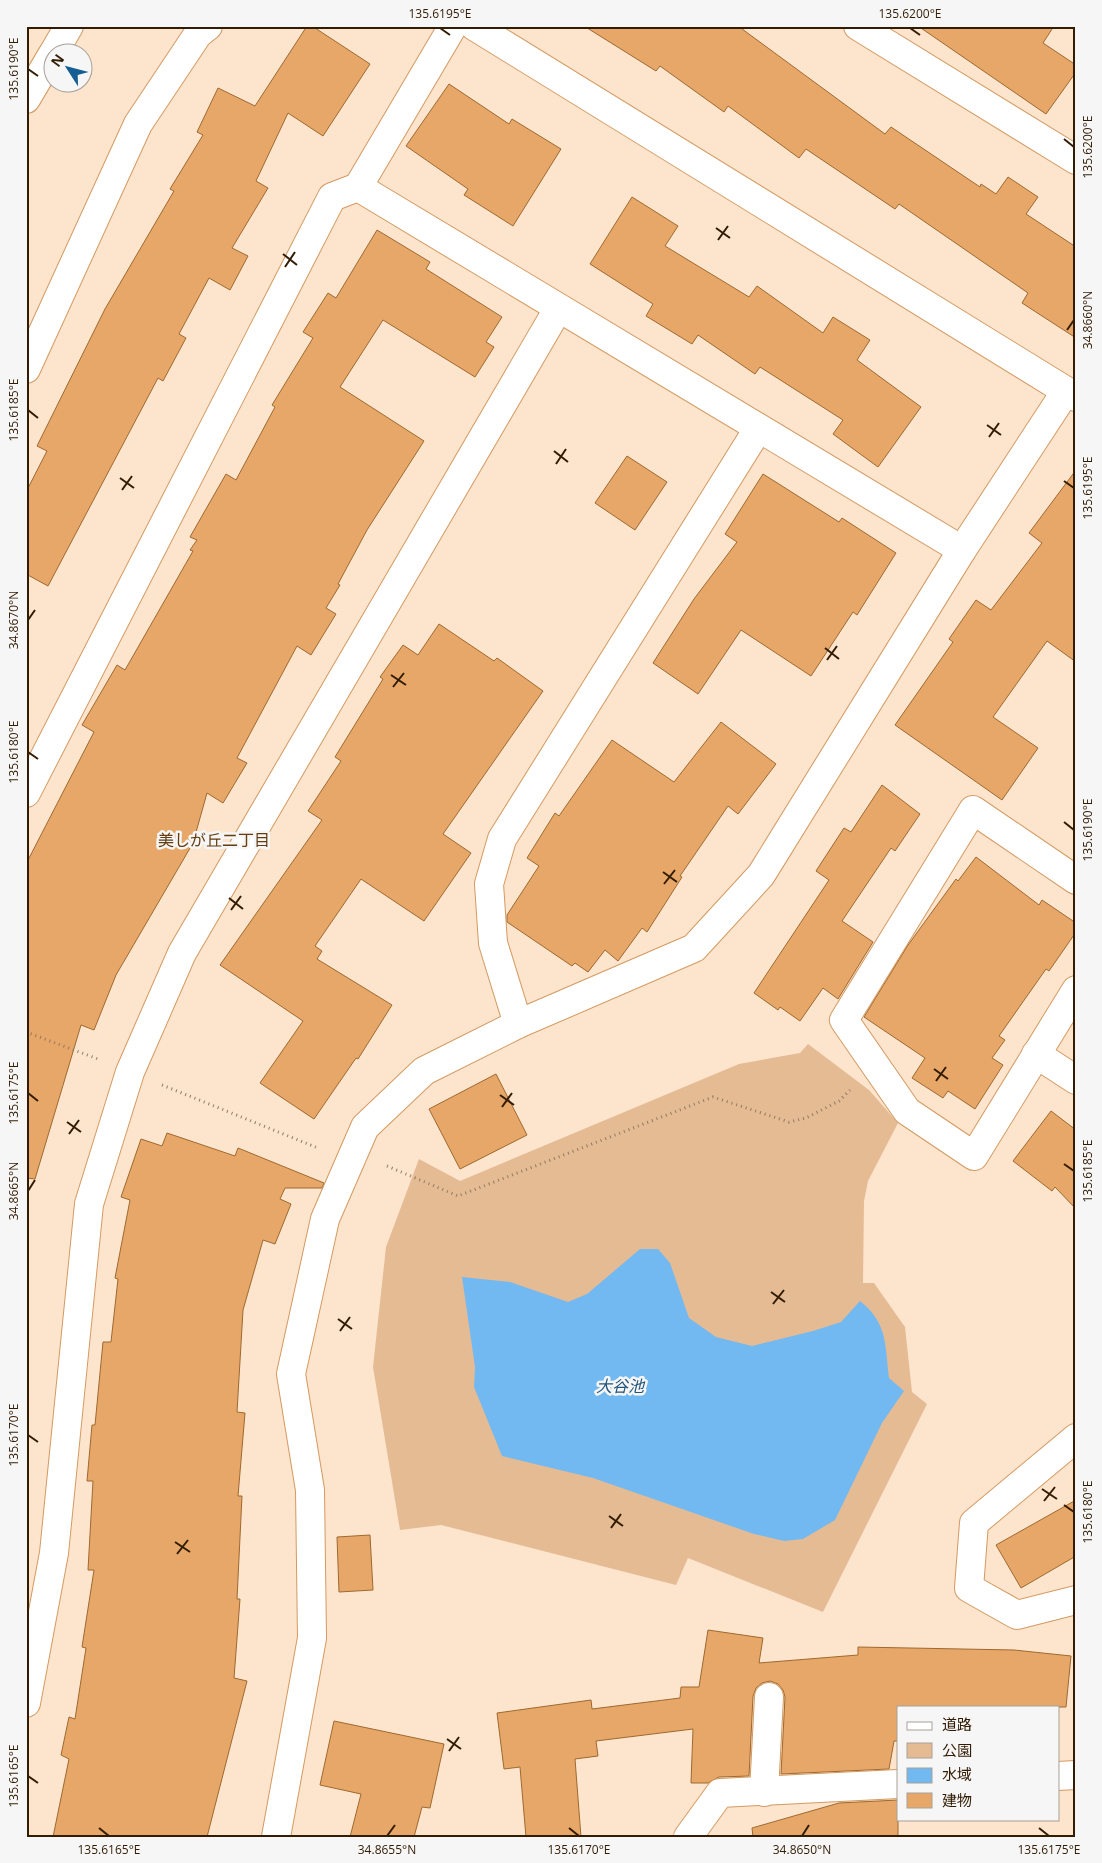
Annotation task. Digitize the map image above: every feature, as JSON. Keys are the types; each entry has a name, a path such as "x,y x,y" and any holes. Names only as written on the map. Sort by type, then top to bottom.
{"main road":[{"path":"60,42 69,26"},
{"path":"26,369 138,124 198,34 208,26"},
{"path":"26,793 332,197 358,187 453,26"},
{"path":"276,1837 312,1638 310,1490 291,1374 325,1219 365,1127 424,1071 518,1024 694,948 761,875 962,550 1071,394 474,26"},
{"path":"858,26 1075,158"},
{"path":"26,98 42,72"},
{"path":"358,187 558,309 962,550"},
{"path":"26,1703 54,1553 89,1204 130,1072 182,953 558,309"},
{"path":"518,1024 493,943 489,884 502,839 758,429"},
{"path":"1076,880 973,810 844,1020 908,1110 974,1156 1076,990"},
{"path":"1036,1054 1076,1080"},
{"path":"1076,1438 974,1523 969,1588 1017,1615 1076,1600"},
{"path":"764,1792 769,1697"},
{"path":"1060,1776 1076,1775"},
{"path":"688,1837 720,1793 897,1784"}],"path":[{"path":"26,1032 458,1196 713,1097 789,1122 806,1118 839,1101 876,1065"}],"green space":[{"path":"808,1044 869,1090 898,1123 868,1181 864,1201 863,1283 874,1283 905,1327 912,1392 927,1404 823,1612 688,1558 676,1585 441,1525 400,1530 373,1367 386,1247 419,1159 460,1181 739,1064 800,1053"}],"water":[{"name":"大谷池","path":"640,1249 658,1249 670,1263 689,1318 716,1337 752,1346 813,1331 841,1322 860,1301 876,1318 884,1336 889,1378 904,1391 882,1423 835,1520 803,1539 784,1541 754,1534 593,1478 502,1456 474,1387 475,1367 462,1277 510,1282 568,1302 587,1294"}],"building":[{"path":"307,26 312,26 370,64 323,136 288,113 256,181 268,188 232,248 248,256 230,290 209,278 179,334 186,338 163,381 158,378 48,586 26,574 26,492 47,451 37,446 105,309 174,191 170,189 203,135 197,132 218,88 255,106"},
{"path":"584,26 738,26 885,134 891,127 980,187 981,184 996,194 1008,177 1038,197 1026,214 1076,247 1076,338 1022,303 1028,293 899,204 895,209 806,149 799,158 728,106 724,112 660,66 656,71"},
{"path":"918,26 1054,26 1043,43 1076,65 1076,72 1046,114"},
{"path":"449,84 509,124 512,119 561,149 513,226 464,195 468,189 406,146"},
{"path":"632,197 678,226 665,246 749,297 757,286 823,333 833,317 870,340 857,360 921,407 878,467 833,434 843,420 760,367 755,374 698,335 692,344 646,316 653,304 590,264"},
{"path":"377,230 430,262 426,269 502,317 486,342 494,347 475,377 383,320 340,387 424,441 367,530 338,584 340,585 326,608 336,614 311,655 297,646 237,758 247,763 223,803 207,793 193,843 116,975 94,1030 81,1025 35,1179 26,1178 26,864 94,732 82,725 117,665 125,670 193,551 190,550 197,540 190,537 226,474 236,480 275,407 272,405 313,338 303,332 328,293 336,298"},
{"path":"627,456 667,482 635,530 595,503"},
{"path":"1076,470 1076,662 1047,641 993,717 1038,748 1002,800 895,725 953,642 949,639 976,600 991,610 1042,543 1029,533"},
{"path":"763,474 839,522 842,518 896,553 857,615 853,612 811,676 741,630 698,694 653,663 694,599 737,542 725,534"},
{"path":"439,624 494,661 497,658 543,691 443,834 471,853 424,921 361,879 315,946 322,951 317,959 392,1005 358,1059 356,1058 314,1119 260,1083 303,1021 220,965 322,820 308,811 341,761 335,757 383,679 380,677 403,645 418,655"},
{"path":"721,722 776,764 738,814 728,806 680,876 682,877 647,932 642,928 618,961 605,950 588,972 575,963 572,966 507,922 507,915 539,866 527,858 555,813 559,816 612,740 674,782"},
{"path":"882,785 920,814 895,851 891,848 842,921 873,942 838,999 823,988 800,1021 780,1007 778,1010 754,993 829,880 816,871 844,828 851,832"},
{"path":"976,857 1039,905 1042,900 1076,923 1076,932 1049,971 1046,969 999,1036 1005,1040 992,1058 1003,1065 975,1109 948,1091 943,1098 912,1078 925,1058 864,1017 908,945 956,879 958,881"},
{"path":"496,1074 527,1135 460,1169 429,1109"},
{"path":"1051,1111 1076,1130 1076,1209 1055,1187 1052,1191 1013,1161"},
{"path":"167,1133 235,1156 238,1148 324,1183 322,1188 285,1188 280,1199 291,1204 275,1244 263,1240 243,1310 237,1412 245,1413 238,1496 242,1496 237,1599 240,1599 234,1678 247,1681 207,1837 53,1837 69,1759 61,1755 69,1717 75,1719 86,1648 82,1647 94,1570 88,1570 93,1481 87,1481 92,1425 95,1425 103,1342 111,1342 118,1279 115,1278 130,1200 121,1197 141,1139 162,1146"},
{"path":"1076,1500 1076,1556 1021,1588 996,1545"},
{"path":"370,1535 373,1590 339,1592 337,1537"},
{"path":"708,1630 763,1638 759,1663 858,1655 858,1647 1014,1650 1071,1656 1066,1707 897,1706 897,1741 894,1741 889,1769 781,1774 785,1697 783,1690 778,1684 770,1681 762,1683 756,1688 753,1696 749,1776 719,1777 708,1783 691,1783 693,1729 596,1741 598,1756 575,1759 581,1837 526,1837 520,1767 504,1769 497,1713 591,1700 592,1709 680,1698 681,1687 699,1687"},
{"path":"334,1721 444,1744 430,1808 422,1807 414,1837 350,1837 361,1794 320,1785"},
{"path":"897,1800 898,1837 753,1837 752,1828 839,1803"}],"district":[{"name":"美しが丘二丁目","path":"214,840"}]}
